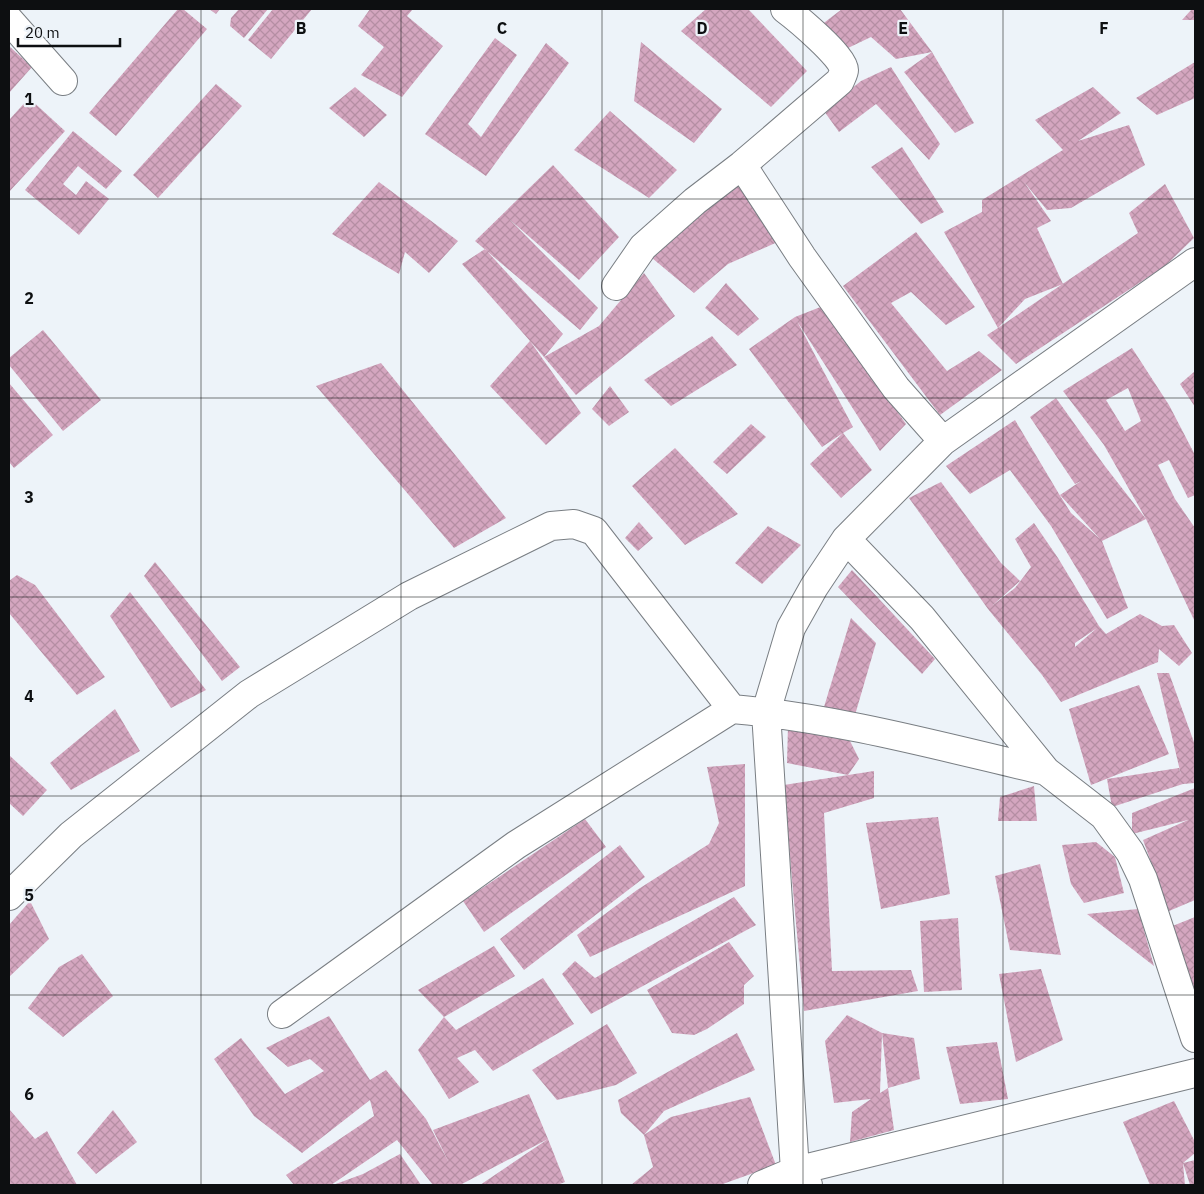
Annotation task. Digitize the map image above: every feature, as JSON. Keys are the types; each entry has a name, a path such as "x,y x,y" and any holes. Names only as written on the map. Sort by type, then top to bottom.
{"street":[{"path":"616,286 643,247 840,81 844,71 842,64 835,54 785,9"},
{"path":"9,20 63,81"},
{"path":"742,165 802,257 896,388 942,440"},
{"path":"801,1178 766,712 792,628 814,587 846,538 942,440 1195,262"},
{"path":"9,896 71,835 249,694 409,596 551,526 574,524 594,531 732,709"},
{"path":"846,538 922,618 1046,771 1104,816 1130,852 1143,879 1195,1038"},
{"path":"282,1014 516,845 732,709 766,712 881,733 1046,771"},
{"path":"762,1185 801,1178 1195,1073"}],"building":[{"path":"178,9 183,9 207,29 116,136 89,113"},
{"path":"209,9 220,9 216,14"},
{"path":"239,9 268,9 244,38 230,26 231,18"},
{"path":"273,9 312,9 271,59 248,40"},
{"path":"370,9 413,9 407,16 443,46 402,97 361,75 384,47 358,26"},
{"path":"706,9 748,9 807,71 771,107 681,31"},
{"path":"842,9 900,9 932,52 896,59 871,37 848,48 812,32"},
{"path":"1192,9 1195,9 1195,20 1182,20"},
{"path":"495,38 517,55 468,124 481,137 546,43 569,63 486,176 425,134"},
{"path":"641,42 722,109 694,143 634,101"},
{"path":"9,46 32,67 9,93"},
{"path":"932,52 974,123 955,133 904,72"},
{"path":"1195,62 1195,98 1157,115 1136,98"},
{"path":"891,67 940,144 929,160 876,104 839,132 824,111 861,81"},
{"path":"216,84 242,106 158,198 133,175"},
{"path":"355,87 387,115 364,137 329,108"},
{"path":"1093,87 1121,113 1078,141 1129,125 1145,165 1071,208 1047,210 1024,182 1051,221 1037,228 1063,284 1138,233 1129,213 1165,184 1194,238 1165,266 1016,364 987,335 998,328 944,232 982,212 982,200 1063,150 1035,120","holes":["1062,284 998,328 1025,299"]},
{"path":"29,98 65,131 9,192 9,120"},
{"path":"610,111 677,170 649,198 574,150"},
{"path":"73,131 122,171 106,189 78,166 63,184 76,195 86,181 109,199 79,235 25,190"},
{"path":"902,147 944,212 921,224 871,167"},
{"path":"553,165 619,237 579,280 509,219 598,308 580,330 475,241"},
{"path":"379,182 458,241 429,273 405,252 399,274 332,234"},
{"path":"737,183 782,240 728,264 694,293 652,258"},
{"path":"916,232 975,307 946,325 911,292 891,303 947,371 979,351 1002,370 940,415 843,286"},
{"path":"485,249 563,334 544,357 462,264"},
{"path":"644,273 675,316 576,395 544,357 599,326"},
{"path":"726,283 759,319 738,336 705,308"},
{"path":"823,306 906,424 880,451 797,321 853,427 822,447 749,349 795,317"},
{"path":"43,330 101,400 63,431 9,365 9,358"},
{"path":"712,336 737,365 671,406 644,380"},
{"path":"530,341 581,413 546,445 490,386"},
{"path":"1132,348 1169,405 1195,455 1195,495 1188,498 1169,460 1158,465 1175,499 1195,528 1195,622 1146,519 1104,445 1063,391","holes":["1128,388 1141,421 1125,431 1106,400"]},
{"path":"381,363 506,518 454,548 316,386"},
{"path":"1195,371 1195,407 1180,384"},
{"path":"9,383 53,435 14,468 9,462"},
{"path":"610,386 629,412 609,426 592,409"},
{"path":"1056,398 1146,519 1102,541 1128,608 1107,619 1051,526 1010,470 970,494 946,466 1015,420 1059,494 1071,513 1100,539 1060,495 1081,481 1075,484 1030,417"},
{"path":"751,424 766,437 727,474 713,462"},
{"path":"843,433 872,470 841,498 810,464"},
{"path":"675,448 738,514 685,545 632,486"},
{"path":"941,482 1001,563 1020,581 993,605 1015,588 1031,567 1015,539 1034,523 1058,558 1099,626 1106,634 1140,614 1162,626 1174,625 1192,653 1179,666 1159,649 1158,662 1061,702 1042,675 988,609 909,498","holes":["1097,628 1075,647 1075,643"]},
{"path":"639,522 653,538 638,551 625,538"},
{"path":"768,526 801,545 762,584 735,563"},
{"path":"155,562 240,667 222,681 144,576"},
{"path":"852,570 935,659 922,674 838,587"},
{"path":"17,575 35,585 105,677 77,695 9,613 9,581"},
{"path":"130,592 206,690 171,708 110,616"},
{"path":"851,618 876,643 855,715 824,707"},
{"path":"1157,673 1169,673 1195,745 1195,783 1183,784 1112,807 1107,779 1179,768 1181,775"},
{"path":"1139,685 1169,754 1091,785 1069,709"},
{"path":"115,709 140,751 71,790 50,763"},
{"path":"788,726 850,741 859,759 848,775 787,763"},
{"path":"9,755 47,790 23,816 9,803"},
{"path":"745,764 745,886 590,957 577,935 637,890 709,844 719,823 707,767"},
{"path":"874,771 874,798 824,813 832,971 911,970 918,991 804,1011 787,824 771,787"},
{"path":"1034,786 1037,821 998,821 1000,797"},
{"path":"1195,788 1195,900 1169,911 1143,840 1188,820 1132,834 1132,813"},
{"path":"938,817 950,894 881,909 866,823"},
{"path":"585,819 606,847 484,932 463,901"},
{"path":"1096,842 1115,857 1124,893 1084,903 1071,884 1062,845"},
{"path":"620,845 645,877 524,970 500,939"},
{"path":"1040,864 1061,955 1010,950 995,876"},
{"path":"734,897 756,925 591,1014 562,974 575,961 595,978"},
{"path":"30,901 49,939 9,977 9,925"},
{"path":"1138,909 1154,966 1087,914"},
{"path":"1195,917 1195,1002 1170,927"},
{"path":"958,918 962,990 924,992 920,921"},
{"path":"729,942 754,976 744,985 744,1004 707,1029 694,1035 672,1033 647,990"},
{"path":"494,946 515,976 444,1017 418,990"},
{"path":"82,954 113,996 63,1037 28,1008 59,967"},
{"path":"1041,969 1063,1040 1016,1062 999,974"},
{"path":"543,978 574,1024 493,1071 475,1050 457,1058 479,1082 449,1099 418,1050 444,1017 456,1030"},
{"path":"847,1015 882,1033 880,1093 888,1088 894,1130 850,1142 852,1112 871,1099 834,1103 825,1041"},
{"path":"329,1016 370,1080 386,1070 426,1119 449,1163 433,1130 529,1094 548,1139 460,1185 433,1185 397,1140 331,1185 294,1185 286,1175 374,1116 370,1100 302,1153 254,1116 214,1059 241,1038 285,1094 324,1071 310,1059 288,1067 266,1048"},
{"path":"607,1024 637,1073 616,1085 557,1100 532,1070"},
{"path":"737,1033 755,1070 664,1111 644,1135 621,1113 618,1100"},
{"path":"882,1033 914,1038 920,1079 888,1088"},
{"path":"997,1042 1008,1099 960,1104 946,1047"},
{"path":"750,1097 776,1165 720,1185 631,1185 653,1167 644,1135 671,1117"},
{"path":"1174,1101 1195,1142 1195,1153 1183,1163 1185,1185 1150,1185 1123,1122"},
{"path":"9,1109 35,1139 47,1131 77,1185 9,1185"},
{"path":"113,1110 137,1142 96,1174 77,1153"},
{"path":"548,1139 565,1182 557,1185 480,1185"},
{"path":"400,1154 421,1185 333,1185 363,1174"},
{"path":"1195,1160 1195,1185 1190,1185 1183,1163"}]}
